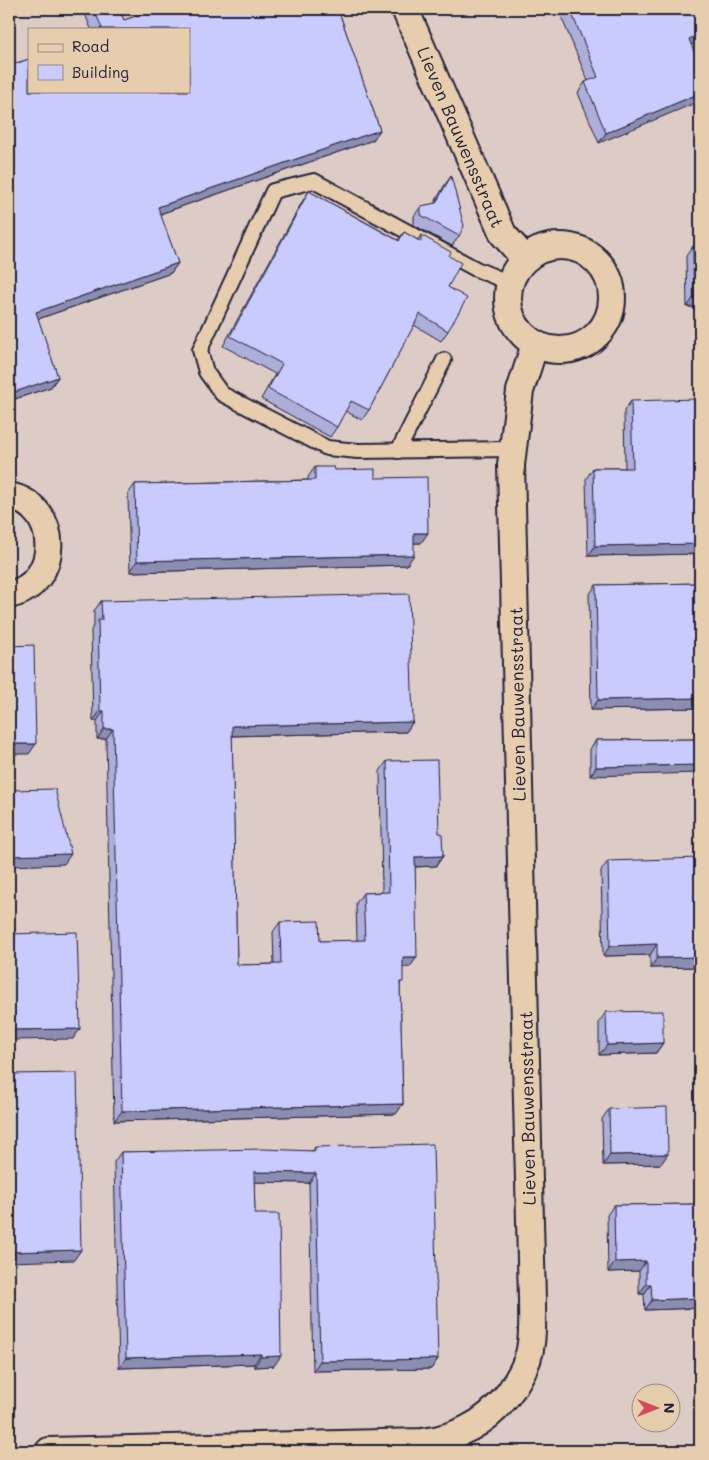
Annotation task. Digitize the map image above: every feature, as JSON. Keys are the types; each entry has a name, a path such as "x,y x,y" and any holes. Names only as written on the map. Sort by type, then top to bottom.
{"street":[{"name":"Lieven Bauwensstraat","path":"405,9 503,234 525,259"},
{"path":"553,246 569,246 586,252 601,264 610,280 613,300 609,319 600,334 585,345 569,350 551,350 535,344 521,333 511,318 508,301 510,283 516,270 525,259 538,250 553,246"},
{"name":"Lieven Bauwensstraat","path":"49,1451 441,1440 471,1428 490,1416 509,1395 524,1370 531,1344 532,1300 511,465 520,391 535,344"},
{"path":"9,496 28,504 39,516 47,530 49,545 47,561 40,575 29,586 16,594 9,595"}],"lane":[{"path":"510,283 476,269 314,182 272,191 200,350 206,372 222,394 326,448 358,451 513,449"},
{"path":"398,451 444,360"}],"shaded area":[{"path":"9,9 700,9 700,1451 9,1451"}],"building":[{"path":"94,9 119,9 124,20 157,9 338,9 380,130 158,207 178,263 36,312 58,377 9,394 9,66 28,59 28,92 190,92 190,28 102,28"},
{"path":"570,9 700,9 700,34 689,39 700,67 700,93 606,133 585,82 598,77"},
{"path":"451,176 464,226 459,236 421,215 421,206 436,203"},
{"path":"309,191 399,241 404,232 421,242 421,235 451,252 449,256 461,263 448,287 467,298 448,331 420,314 369,410 351,401 337,427 268,389 282,364 230,336"},
{"path":"693,246 700,246 700,297 694,297"},
{"path":"696,399 697,466 700,466 700,544 595,546 593,468 633,468 631,401"},
{"path":"315,467 334,467 335,470 375,469 375,478 427,477 428,533 414,533 414,555 137,561 135,484 315,480"},
{"path":"700,583 700,698 598,700 596,585"},
{"path":"409,594 413,722 232,726 237,965 281,964 280,922 319,921 320,941 365,940 363,893 389,892 387,761 437,760 439,833 442,833 443,856 415,857 417,957 403,957 403,982 400,982 403,1104 122,1111 113,729 104,729 104,711 100,711 98,620 102,620 101,601"},
{"path":"34,645 36,744 9,744 9,646"},
{"path":"700,739 700,765 596,767 596,740"},
{"path":"55,789 71,854 9,856 9,790"},
{"path":"700,858 700,957 657,958 657,944 610,946 608,861"},
{"path":"77,932 80,1029 9,1030 9,934"},
{"path":"663,1011 663,1043 607,1045 606,1012"},
{"path":"77,1073 81,1250 9,1252 9,1074"},
{"path":"667,1107 668,1154 610,1155 609,1109"},
{"path":"433,1144 438,1359 320,1361 316,1173 254,1172 255,1214 279,1214 281,1356 261,1357 261,1354 126,1358 121,1152 264,1149 315,1151 315,1147"},
{"path":"700,1204 700,1298 652,1300 651,1284 646,1284 646,1261 615,1262 614,1205"}]}
